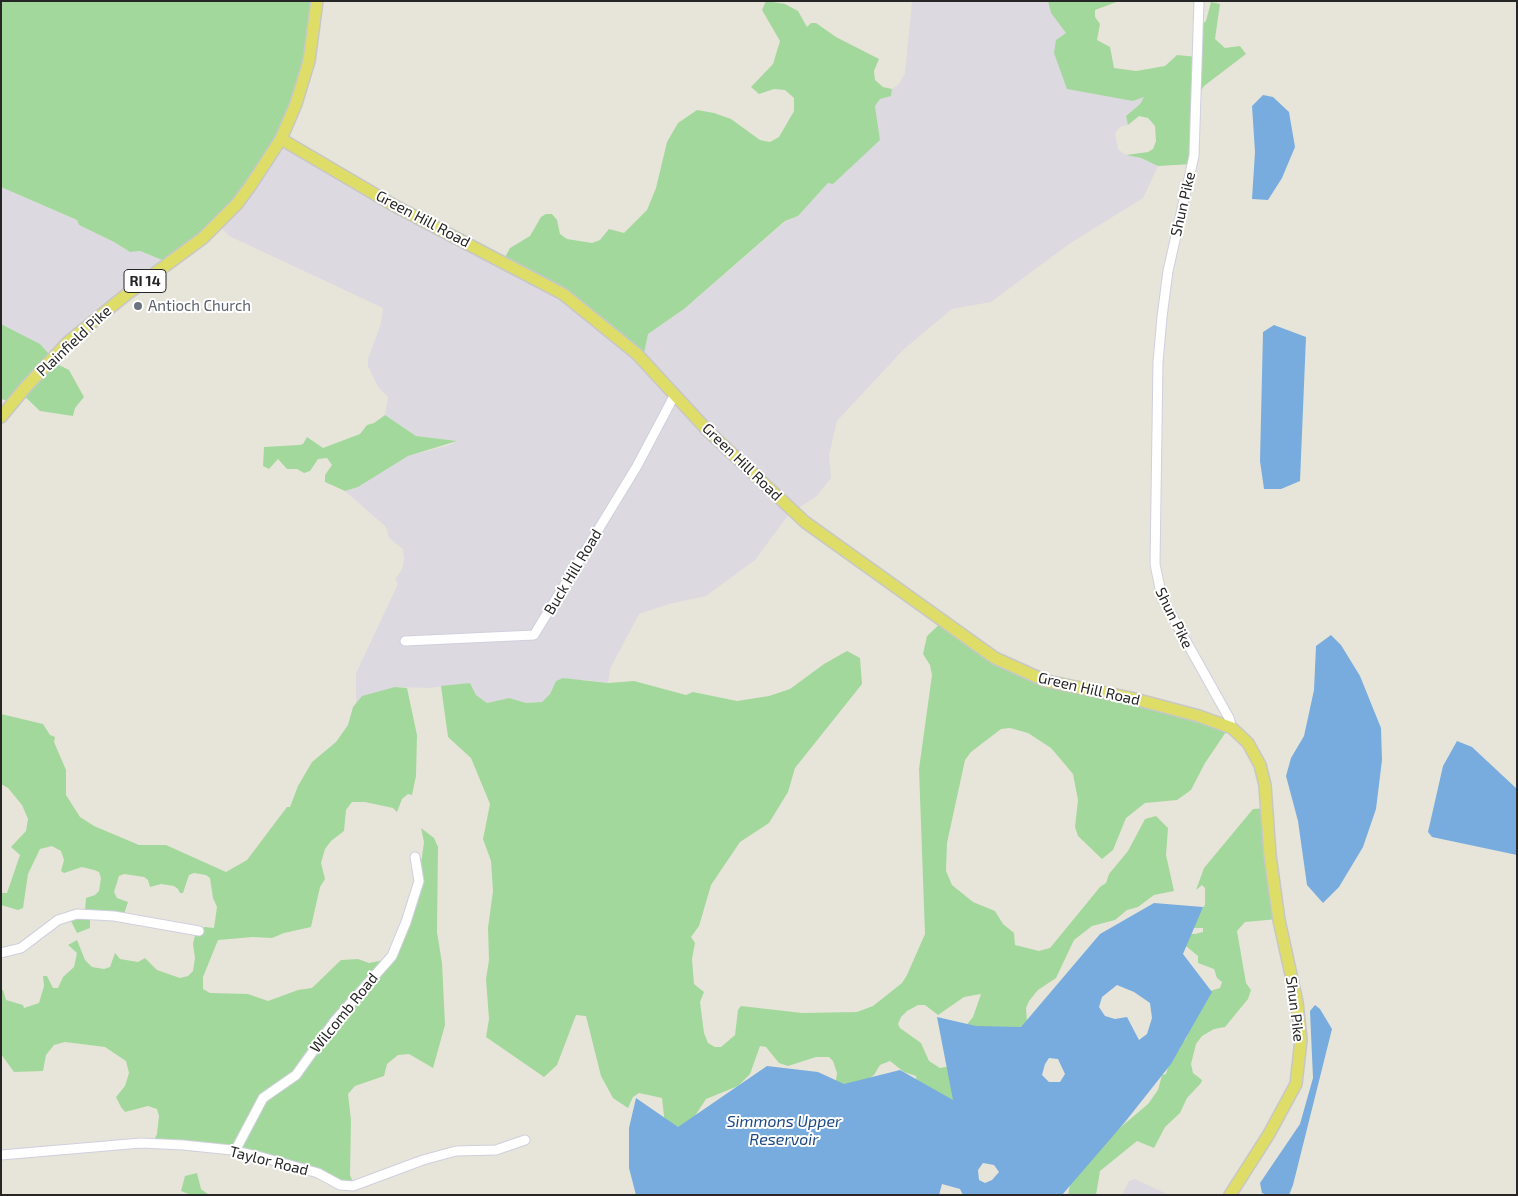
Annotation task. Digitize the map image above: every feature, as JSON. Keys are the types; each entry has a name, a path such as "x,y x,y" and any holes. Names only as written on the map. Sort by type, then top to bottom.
{"main road":[{"name":"Plainfield Pike","path":"1,417 68,342 119,300 185,253 216,226 251,185 281,139 303,82 311,48 318,1"},
{"name":"Green Hill Road","path":"281,139 395,206 563,294 637,354 709,432 805,522 995,658 1046,681 1161,705 1232,728"},
{"name":"Shun Pike","path":"1230,1195 1269,1134 1296,1084 1301,1040 1297,1002 1280,920 1270,855 1265,785 1255,753 1248,742 1232,728"}],"street":[{"name":"Shun Pike","path":"1199,1 1194,156 1168,271 1160,335 1154,564 1162,598 1229,718 1232,728"},
{"name":"Buck Hill Road","path":"405,641 534,635 637,466 674,396"},
{"name":"Wilcomb Road","path":"234,1151 263,1098 296,1075 334,1022 392,956 406,922 419,881 415,857"},
{"path":"1,953 21,948 58,920 76,914 114,916 199,931"},
{"name":"Taylor Road","path":"1,1155 141,1143 234,1151 306,1169 340,1185 353,1186 423,1160 456,1151 477,1148 496,1150 525,1140"}],"shaded area":[{"path":"912,1 1048,1 1051,13 1066,33 1145,97 1126,116 1128,125 1120,127 1115,133 1118,149 1124,154 1141,158 1158,166 1143,198 1069,244 991,302 952,309 903,350 837,421 829,455 831,478 817,496 789,514 755,560 706,596 669,604 639,614 611,667 608,683 586,680 556,681 550,694 542,702 526,703 509,698 487,703 476,695 470,683 429,688 395,687 356,703 356,673 398,584 395,579 402,570 404,560 403,549 389,538 386,527 345,491 358,487 408,456 450,445 457,441 416,436 385,415 388,397 378,387 368,366 368,359 381,323 383,308 229,236 217,223 279,141 397,208 648,334 684,309 786,221 798,216 828,183 880,140 875,106 880,99 891,95 892,89 899,84 905,73"},
{"path":"1,187 77,220 79,225 130,252 139,251 167,262 51,355 40,344 1,324"},
{"path":"1135,1179 1169,1195 1122,1195 1129,1181"}],"green space":[{"path":"1,1 316,1 293,109 234,205 167,262 140,251 130,252 79,225 77,220 1,187"},
{"path":"766,1 785,4 798,11 807,27 811,23 816,23 836,37 879,59 874,71 875,80 883,87 892,89 891,96 880,99 875,106 880,140 833,184 828,183 798,216 785,221 684,309 648,334 643,358 605,327 503,261 510,248 530,236 541,217 546,214 552,214 557,220 560,234 567,239 592,243 600,240 609,229 624,233 647,210 656,188 667,142 678,123 697,110 731,119 760,140 770,142 779,137 794,111 794,98 785,90 774,89 759,94 751,87 773,64 780,41 762,10"},
{"path":"1048,1 1119,1 1095,10 1095,17 1100,24 1097,40 1110,47 1114,68 1136,71 1165,66 1177,55 1198,57 1199,27 1206,21 1211,2 1220,4 1215,39 1225,48 1240,46 1246,54 1204,86 1196,98 1192,164 1158,166 1141,158 1126,155 1148,152 1153,149 1156,141 1155,126 1148,118 1139,116 1128,125 1126,116 1140,104 1144,97 1133,101 1067,89 1054,53 1056,40 1066,33 1051,13"},
{"path":"1,324 40,344 59,365 69,370 84,397 75,408 73,416 40,411 21,393 12,402 1,399"},
{"path":"385,415 416,436 457,441 408,456 358,487 345,491 325,482 325,475 332,465 327,458 318,459 310,471 304,473 297,469 287,469 278,459 269,469 263,466 264,447 299,445 303,444 307,437 323,448 360,434 367,425 374,423"},
{"path":"942,622 1032,677 1228,729 1205,763 1191,790 1177,800 1145,803 1126,818 1113,850 1102,859 1078,836 1075,827 1078,800 1073,774 1051,748 1028,733 1010,728 1001,729 971,752 965,760 947,843 946,871 952,885 973,902 995,911 1003,924 1014,933 1015,945 1039,951 1050,948 1100,887 1106,883 1109,874 1128,851 1145,819 1156,816 1168,828 1166,855 1174,891 1154,895 1138,907 1127,910 1115,920 1092,926 1074,940 1056,978 1038,990 1029,1001 1026,1008 1027,1022 1020,1031 959,1034 973,1017 981,994 964,997 938,1015 925,1005 918,1005 907,1011 901,1017 898,1024 900,1028 921,1043 929,1061 940,1068 950,1066 954,1100 947,1109 918,1090 916,1076 904,1072 890,1061 880,1065 874,1075 865,1081 835,1088 837,1073 833,1061 829,1057 816,1057 788,1066 779,1063 766,1047 760,1046 750,1074 738,1086 706,1099 685,1131 665,1125 662,1098 639,1093 633,1097 628,1108 613,1098 601,1076 586,1016 576,1015 557,1065 544,1077 486,1037 489,1019 486,979 489,960 488,928 493,891 491,861 483,839 490,804 471,758 448,737 441,686 470,683 476,695 487,703 509,698 526,703 542,702 550,694 556,681 563,678 608,683 634,681 686,695 693,692 737,701 769,696 790,689 824,664 847,651 860,658 862,684 795,768 788,792 769,823 740,842 711,885 699,926 691,937 695,943 692,959 694,984 704,992 700,1002 704,1033 708,1043 715,1047 721,1047 735,1035 738,1010 741,1006 802,1013 857,1012 873,1006 902,983 907,975 925,934 919,769 932,675 930,665 923,654 927,636"},
{"path":"395,687 407,688 417,735 416,776 412,795 408,794 402,799 397,812 393,808 365,802 352,802 346,810 344,831 331,841 325,849 321,863 325,879 320,887 311,927 284,933 272,938 253,937 218,940 203,977 203,989 210,993 248,994 268,1001 298,990 312,988 341,960 358,959 369,963 390,959 415,886 422,857 424,842 421,828 434,838 438,847 437,932 442,963 445,1025 433,1068 409,1054 398,1055 387,1064 384,1076 355,1086 348,1094 351,1120 350,1175 354,1185 265,1159 152,1144 157,1134 159,1116 157,1109 148,1106 125,1112 116,1097 125,1086 129,1073 126,1061 105,1047 65,1042 54,1045 46,1055 43,1071 14,1072 1,1054 1,990 3,990 6,1000 23,1005 24,1008 39,1003 44,986 43,976 47,976 53,988 58,988 63,977 74,967 77,953 68,945 77,940 85,960 92,967 104,969 110,967 115,953 120,959 138,962 145,958 157,970 180,978 188,976 193,971 195,958 193,944 196,931 205,927 214,928 217,907 213,898 210,878 206,875 194,873 189,875 183,893 180,893 174,886 161,884 150,887 148,880 144,877 124,874 119,876 114,892 117,898 128,902 123,917 90,915 90,928 77,933 69,917 85,911 86,898 95,895 99,891 101,878 99,872 82,867 64,873 61,871 64,860 61,851 52,846 40,849 28,874 23,908 18,910 1,905 1,893 7,893 20,855 11,847 26,831 28,819 22,805 8,788 1,784 1,714 43,724 50,735 55,737 54,742 66,770 66,795 80,817 94,826 139,845 166,845 226,872 247,860 287,807 290,807 298,786 312,762 336,742 348,725 353,707 362,696"},
{"path":"1268,808 1278,919 1245,922 1237,931 1246,983 1251,990 1248,999 1225,1027 1214,1029 1202,1036 1196,1044 1191,1064 1193,1073 1202,1080 1201,1083 1187,1098 1180,1113 1165,1127 1154,1148 1137,1141 1100,1171 1096,1195 1068,1195 1070,1185 1108,1138 1148,1104 1158,1090 1162,1075 1166,1074 1173,1051 1180,1049 1181,1043 1186,1039 1200,994 1220,988 1222,982 1217,978 1214,969 1198,963 1198,956 1170,933 1195,934 1203,932 1203,928 1191,928 1192,921 1197,921 1198,913 1205,905 1205,888 1202,885 1196,890 1204,868 1253,809"},
{"path":"197,1173 201,1189 209,1195 191,1195 181,1191 185,1176"}],"water":[{"path":"1263,95 1273,97 1289,112 1295,147 1282,178 1268,200 1252,199 1255,152 1252,106"},
{"path":"1274,325 1306,337 1300,481 1281,489 1264,489 1260,461 1263,332"},
{"path":"1331,635 1341,645 1360,676 1381,728 1382,760 1376,809 1363,847 1339,887 1323,903 1307,885 1298,821 1286,776 1291,758 1304,736 1314,690 1316,646"},
{"path":"1457,741 1472,747 1517,789 1517,855 1432,837 1428,832 1443,766"},
{"name":"Simmons Upper Reservoir","path":"1154,903 1203,907 1183,954 1212,992 1171,1064 1125,1122 1062,1195 963,1195 960,1189 942,1184 939,1195 636,1195 629,1168 629,1128 636,1098 678,1127 767,1066 818,1072 844,1084 900,1070 953,1100 937,1017 976,1026 1021,1027 1100,934","holes":["1117,985 1134,992 1150,1003 1152,1018 1147,1034 1139,1040 1127,1017 1115,1019 1105,1016 1099,1007 1102,997","1049,1058 1058,1059 1065,1074 1060,1082 1049,1082 1042,1075","983,1163 994,1165 999,1172 992,1180 985,1183 979,1180 978,1170"]},
{"path":"1315,1005 1320,1009 1332,1029 1293,1185 1289,1195 1267,1195 1262,1193 1260,1183 1300,1124 1313,1078 1310,1011"}],"place":[{"name":"Antioch Church","path":"138,306"}]}
